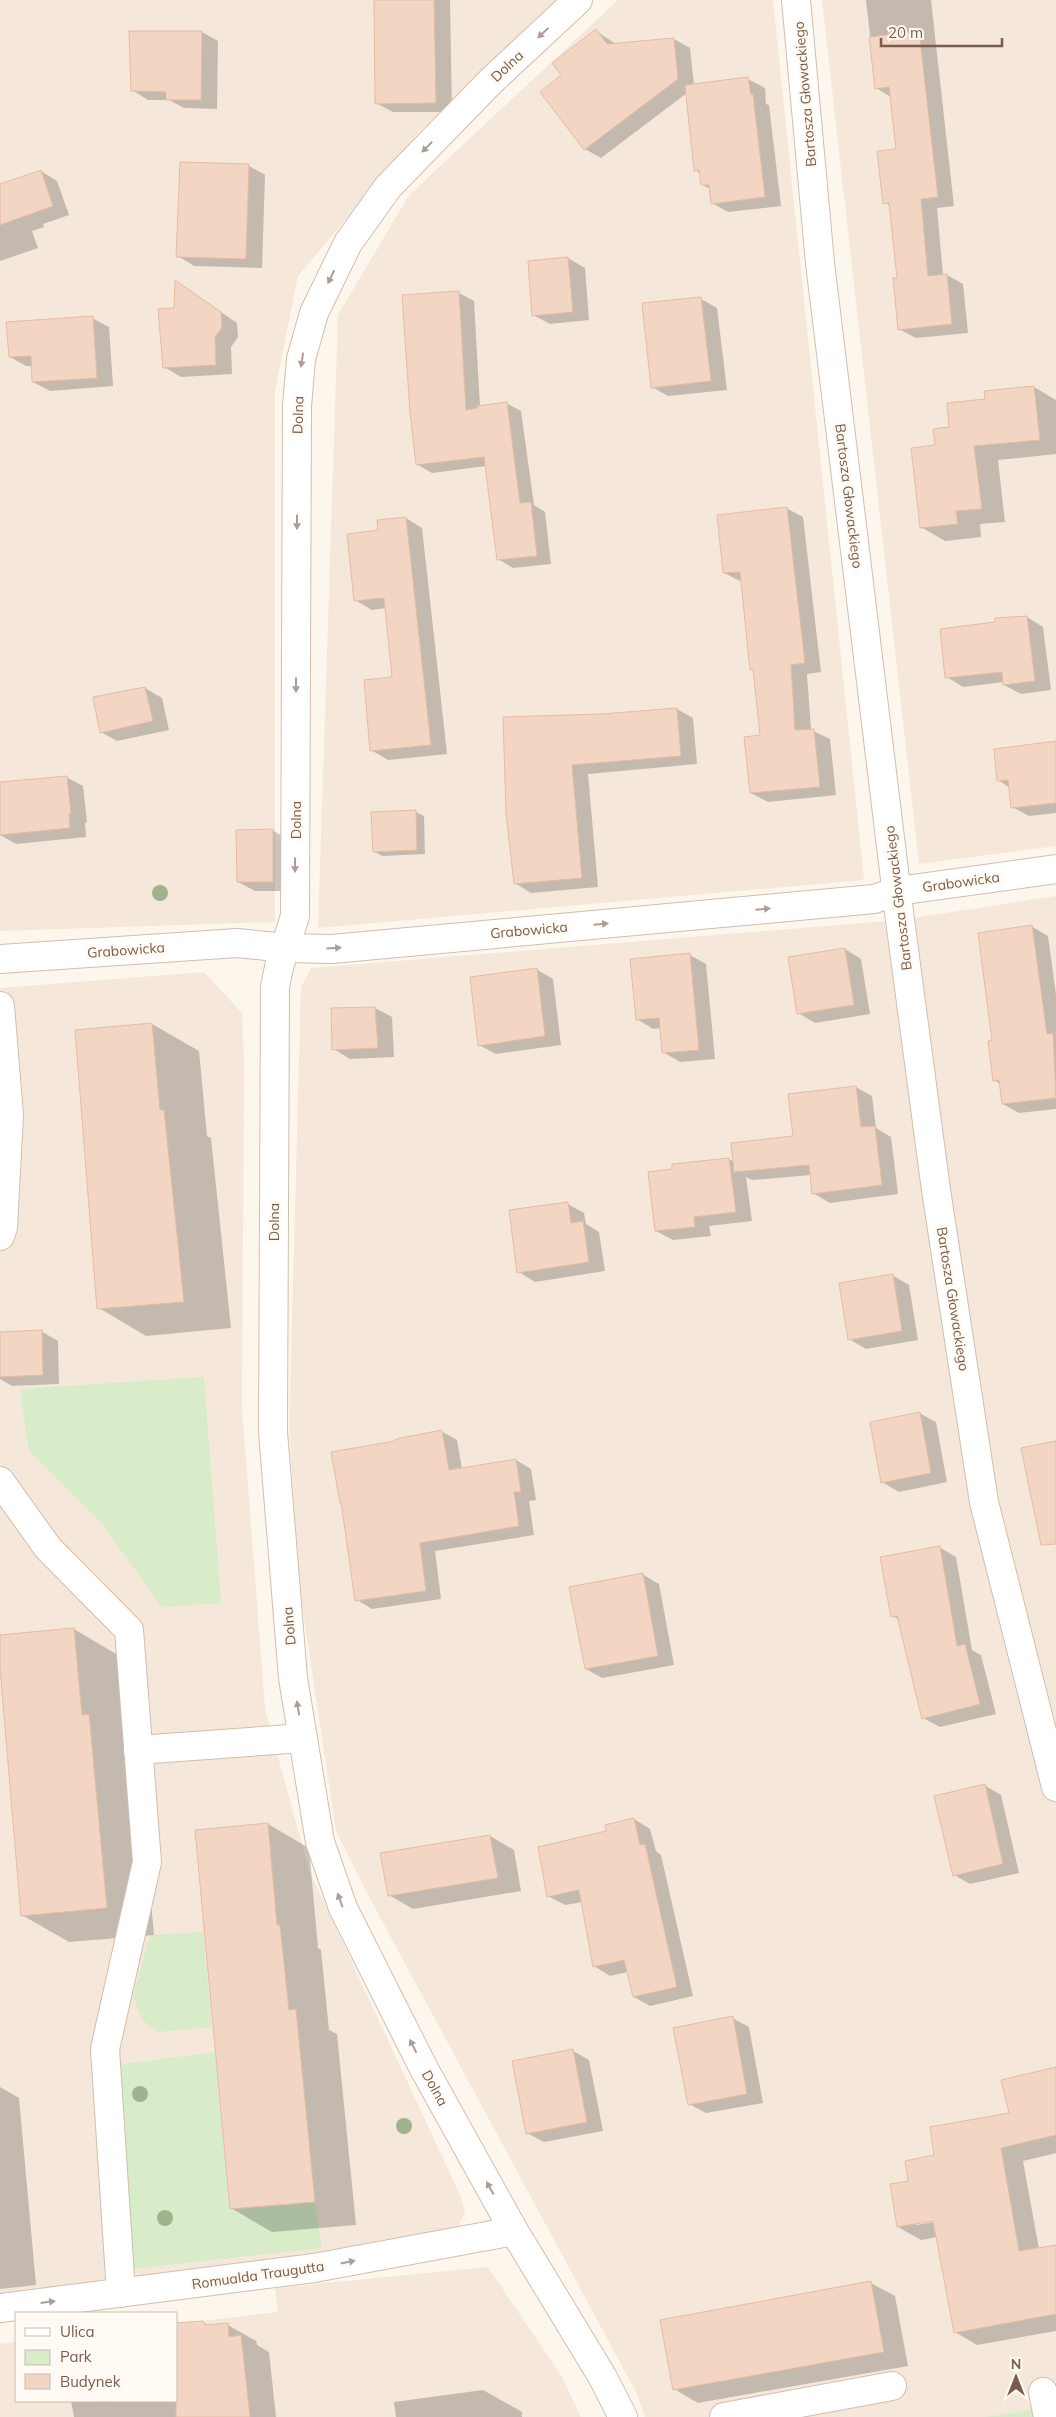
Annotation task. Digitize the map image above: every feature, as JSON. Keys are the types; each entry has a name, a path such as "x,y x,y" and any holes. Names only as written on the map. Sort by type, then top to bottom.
{"street":[{"name":"Dolna","path":"578,0 491,81 388,187 348,243 314,313 301,359 297,406 295,916 275,987 274,1432 293,1678 320,1842 343,1908 423,2067 514,2231 602,2376 623,2417"},
{"name":"Bartosza Głowackiego","path":"796,0 820,263 935,1180 984,1502 1056,1787"},
{"name":"Grabowicka","path":"0,959 237,942 286,948 332,949 874,899 898,891 1056,869"},
{"path":"0,1006 10,1115 3,1227 0,1236"},
{"path":"0,1481 48,1548 129,1630 147,1862 105,2049 121,2293"},
{"path":"138,1750 303,1738"},
{"name":"Romualda Traugutta","path":"0,2308 314,2268 514,2231"},
{"path":"724,2417 892,2386"}],"shaded area":[{"path":"0,0 560,0 418,133 298,276 275,391 275,922 0,931"},
{"path":"618,0 773,0 864,880 318,928 338,315 409,195"},
{"path":"822,0 1056,0 1056,846 919,864"},
{"path":"1056,896 1056,2417 645,2417 636,2392 367,1893 336,1831 300,1592 289,1430 301,987 311,968 900,920"},
{"path":"204,972 242,1013 244,1069 242,1407 265,1709 309,1870 461,2197 465,2212 457,2229 348,2253 0,2294 0,988"},
{"path":"488,2267 562,2377 581,2417 0,2417 0,2344 15,2342 15,2402 178,2402 178,2324 278,2312 275,2288"}],"green space":[{"path":"204,1377 221,1603 162,1607 102,1524 29,1451 20,1389"},
{"path":"203,1932 212,2027 158,2032 142,2020 133,1996 150,1935"},
{"path":"215,2052 230,2208 315,2202 322,2248 133,2269 117,2065"},
{"path":"1035,2409 1036,2417 986,2417"}],"building":[{"path":"374,0 434,0 436,103 375,104"},
{"path":"596,29 607,44 674,38 678,79 584,150 540,92 561,75 552,63"},
{"path":"129,31 202,31 201,100 166,100 166,92 131,91"},
{"path":"919,31 938,197 921,199 928,276 947,274 952,324 898,330 893,278 897,278 889,203 883,204 877,151 896,149 889,87 875,89 869,37"},
{"path":"748,77 751,95 753,94 765,197 711,204 709,185 701,185 699,170 694,171 685,85"},
{"path":"180,162 249,164 246,259 176,257"},
{"path":"41,170 53,206 0,225 0,184"},
{"path":"568,257 573,312 532,316 528,261"},
{"path":"175,280 221,312 222,328 215,337 216,365 163,368 158,309 174,308"},
{"path":"459,291 466,410 477,408 477,406 507,402 520,503 531,502 537,556 497,560 484,457 416,465 410,412 402,295"},
{"path":"701,297 711,381 651,388 642,303"},
{"path":"93,316 97,378 32,382 31,356 9,357 6,322"},
{"path":"1034,386 1040,440 974,446 982,509 956,511 958,524 920,528 911,448 935,445 933,429 949,427 947,403 985,399 984,391"},
{"path":"787,507 805,663 791,665 795,730 814,729 820,787 750,793 744,737 760,735 753,669 750,670 740,572 723,573 717,515"},
{"path":"406,517 431,745 370,751 364,680 392,677 384,598 354,601 347,534 378,530 377,520"},
{"path":"1027,616 1035,681 1003,685 1002,672 945,678 940,629 995,622 995,618"},
{"path":"145,687 153,721 100,733 93,697"},
{"path":"677,708 681,756 572,765 582,878 514,884 506,813 503,717 602,714"},
{"path":"1056,741 1056,803 1011,808 1008,780 997,781 994,749"},
{"path":"67,776 71,813 69,814 70,828 0,835 0,782"},
{"path":"416,810 417,850 373,852 371,812"},
{"path":"273,829 273,882 237,882 236,830"},
{"path":"1032,925 1047,1034 1053,1033 1056,1098 1002,1104 999,1080 993,1081 988,1041 992,1040 978,933"},
{"path":"845,948 854,1005 797,1014 788,957"},
{"path":"690,953 699,1050 662,1053 659,1018 636,1020 630,959"},
{"path":"537,968 545,1036 478,1046 470,977"},
{"path":"375,1007 378,1048 332,1050 331,1008"},
{"path":"152,1023 160,1110 164,1110 184,1302 97,1309 75,1030"},
{"path":"856,1086 861,1127 875,1126 882,1185 812,1194 809,1165 734,1172 731,1143 793,1136 788,1094"},
{"path":"729,1158 736,1212 694,1217 695,1227 655,1231 648,1172 672,1169 672,1164"},
{"path":"568,1202 571,1223 583,1221 589,1262 517,1273 509,1210"},
{"path":"893,1274 902,1331 848,1340 839,1283"},
{"path":"42,1330 43,1375 0,1377 0,1332"},
{"path":"920,1412 931,1473 881,1483 870,1422"},
{"path":"442,1430 449,1470 516,1459 521,1492 514,1492 519,1526 420,1543 426,1591 355,1601 341,1502 331,1452 395,1441 396,1439"},
{"path":"1056,1441 1056,1544 1041,1545 1021,1448"},
{"path":"940,1546 957,1646 965,1644 980,1704 922,1719 897,1616 891,1617 880,1557"},
{"path":"643,1573 658,1656 585,1669 569,1587"},
{"path":"74,1628 82,1715 89,1714 107,1908 21,1916 0,1668 0,1635"},
{"path":"985,1784 1003,1864 953,1876 934,1796"},
{"path":"634,1818 640,1845 645,1844 677,1987 633,1997 624,1960 593,1967 579,1890 547,1897 538,1847 606,1831 605,1825"},
{"path":"268,1823 277,1925 280,1925 289,2010 296,2009 315,2202 230,2209 195,1830"},
{"path":"490,1835 498,1878 388,1896 380,1853"},
{"path":"733,2016 747,2094 688,2105 673,2028"},
{"path":"573,2049 587,2122 526,2134 512,2061"},
{"path":"1056,2067 1056,2135 1001,2148 1019,2251 1056,2245 1056,2314 954,2333 933,2221 897,2227 890,2184 908,2181 905,2161 934,2155 930,2127 1009,2113 1001,2080"},
{"path":"871,2281 884,2352 673,2390 660,2320"},
{"path":"203,2321 205,2325 228,2323 229,2337 241,2335 250,2417 176,2417 176,2402 178,2402 178,2323"}]}
